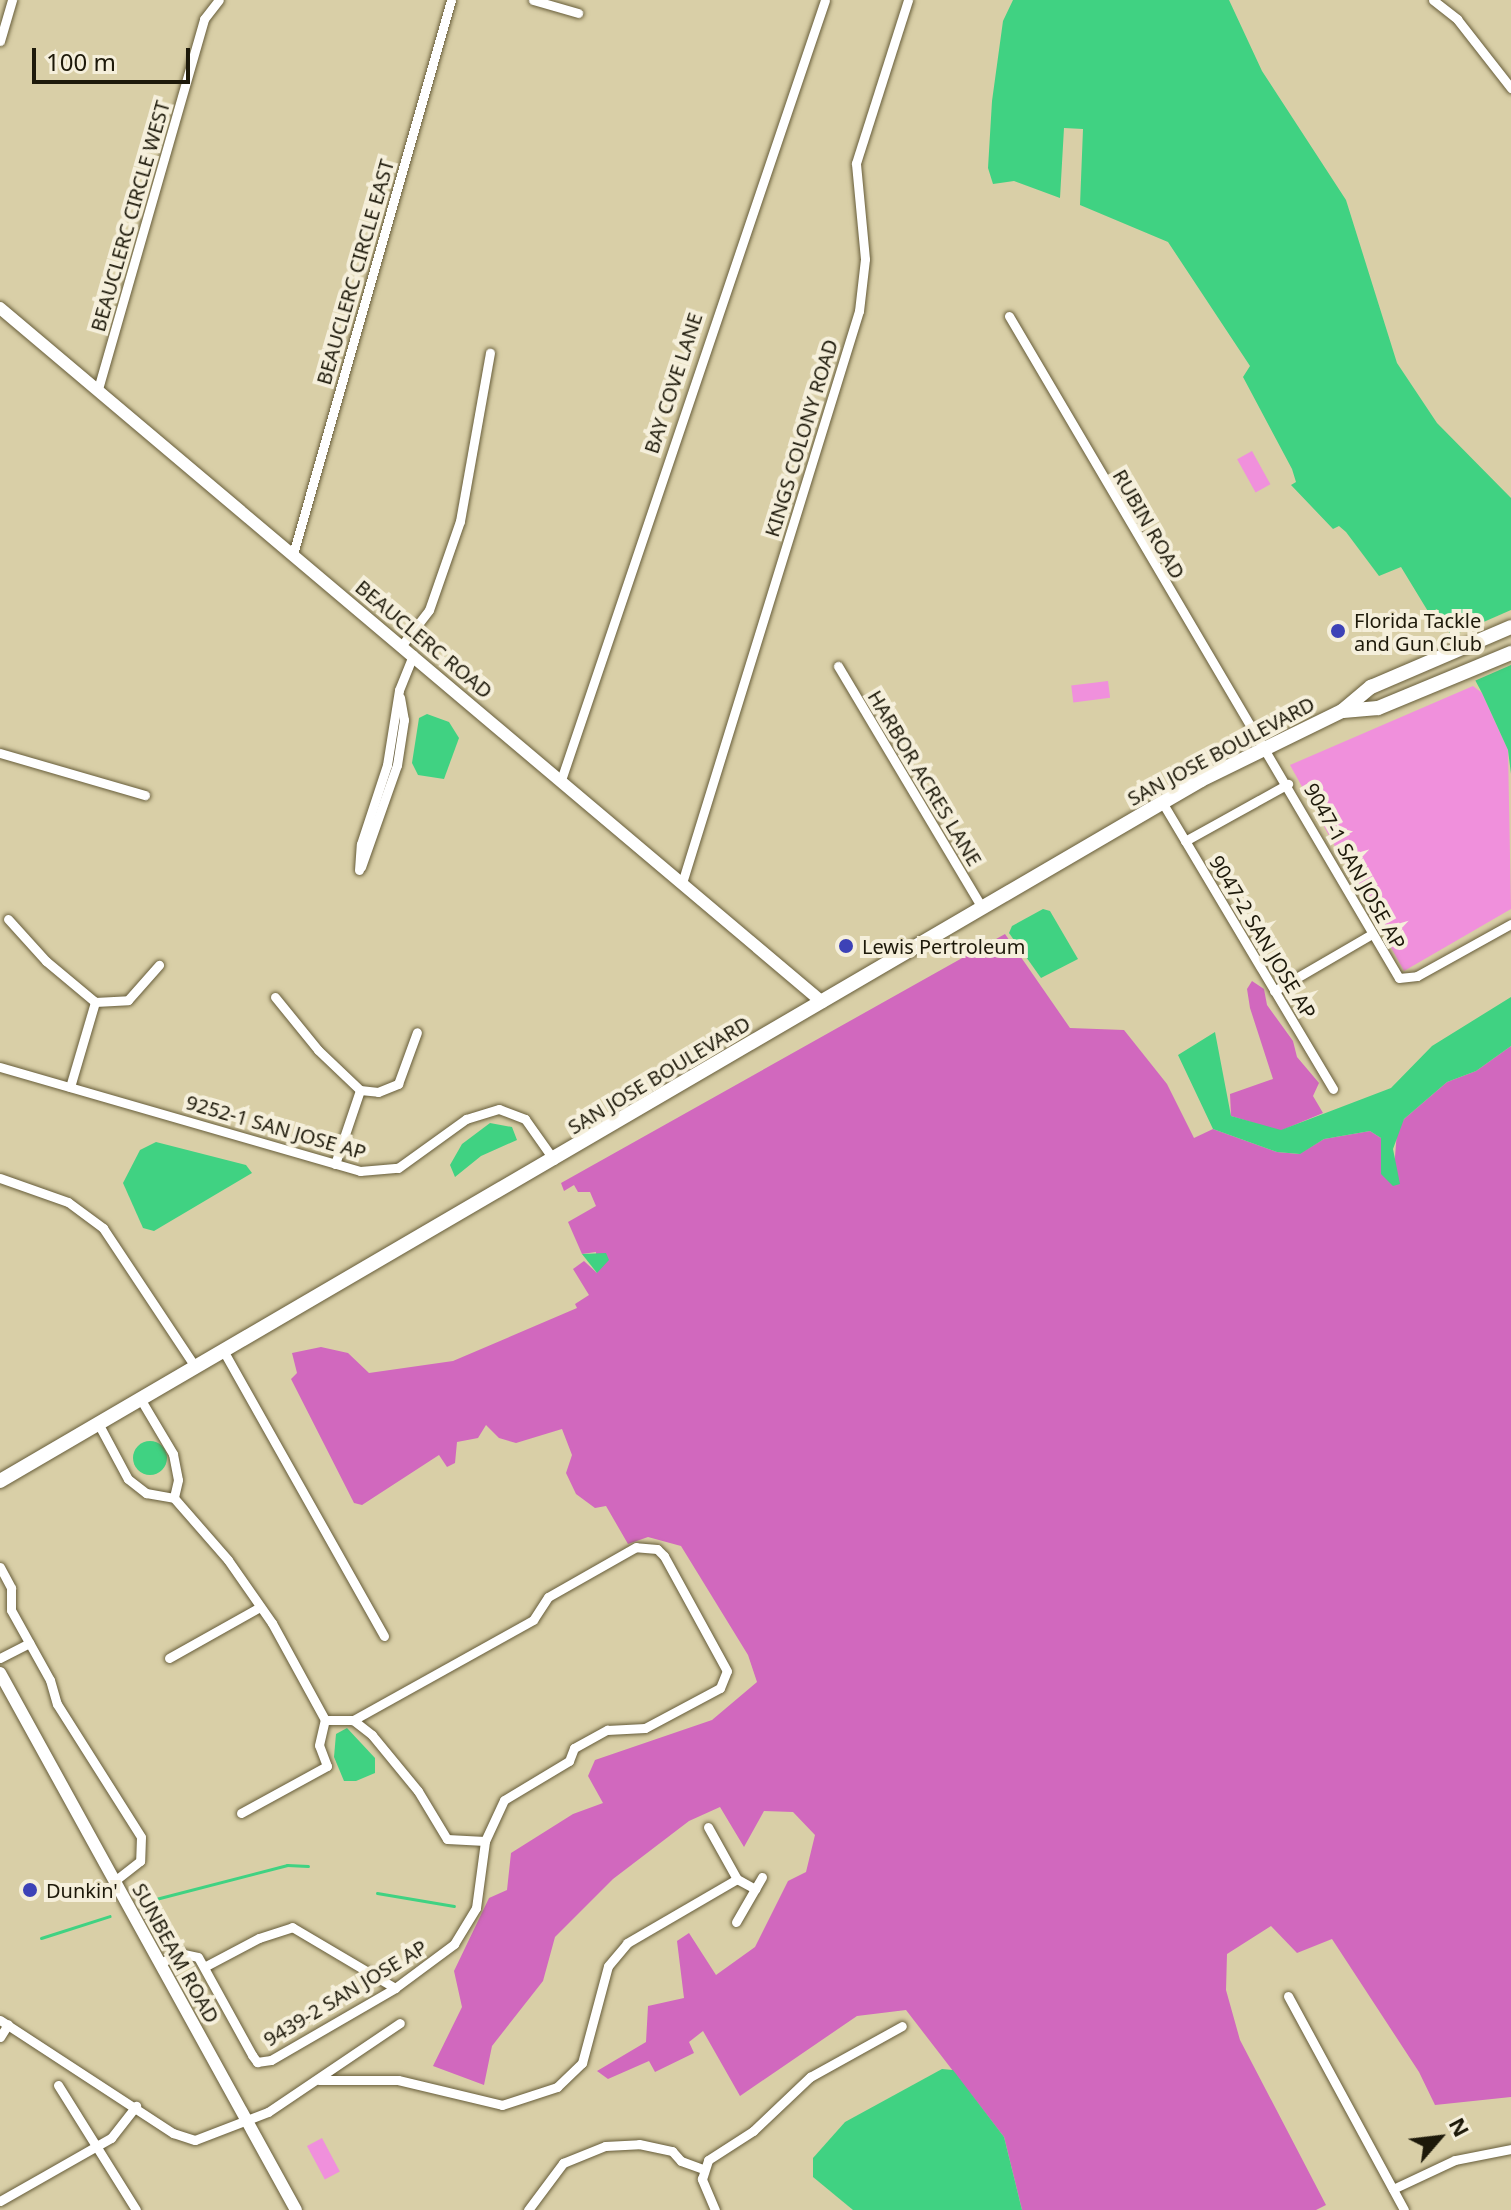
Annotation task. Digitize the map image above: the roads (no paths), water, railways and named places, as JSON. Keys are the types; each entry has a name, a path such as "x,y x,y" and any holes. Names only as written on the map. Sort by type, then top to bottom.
{"main road":[{"name":"SAN JOSE BOULEVARD","path":"0,1481 1162,802 1263,747 1342,711 1371,687 1511,627"},
{"name":"SAN JOSE BOULEVARD","path":"1342,711 1378,708 1511,653"}],"street":[{"path":"0,41 12,0"},
{"name":"BEAUCLERC CIRCLE EAST","path":"293,554 451,0"},
{"path":"533,0 578,13"},
{"name":"BAY COVE LANE","path":"561,780 825,0"},
{"name":"KINGS COLONY ROAD","path":"682,883 859,311 865,271 856,163 908,0"},
{"path":"1433,0 1457,19 1511,88"},
{"name":"BEAUCLERC CIRCLE WEST","path":"98,389 204,19 215,4"},
{"name":"BEAUCLERC ROAD","path":"2,314 98,389 822,1002"},
{"name":"RUBIN ROAD","path":"1009,316 1263,747"},
{"path":"402,645 429,610 457,533 490,353"},
{"path":"399,690 404,720 391,790 359,870 361,844 380,785 399,690 413,655"},
{"name":"HARBOR ACRES LANE","path":"838,666 982,908"},
{"name":"9047-1 SAN JOSE AP","path":"1263,747 1288,784 1394,971 1407,979 1511,924"},
{"path":"0,753 145,795"},
{"path":"1185,841 1288,784"},
{"path":"380,785 391,790"},
{"name":"9047-2 SAN JOSE AP","path":"1162,802 1333,1089"},
{"path":"8,919 46,961 95,1002 115,1005 128,1000 159,965"},
{"path":"1274,991 1372,934"},
{"path":"275,997 318,1050 360,1090 378,1092 398,1084 417,1032"},
{"path":"70,1087 95,1002"},
{"name":"9252-1 SAN JOSE AP","path":"0,1067 375,1173 398,1168 476,1113 499,1109 525,1119 554,1160"},
{"path":"335,1164 360,1090"},
{"path":"0,1178 68,1202 103,1228 196,1368"},
{"path":"224,1352 384,1636"},
{"path":"141,1400 173,1454 178,1480 174,1498"},
{"path":"99,1425 137,1488 174,1498 260,1607 325,1720 319,1745 327,1766 241,1813"},
{"name":"9439-2 SAN JOSE AP","path":"204,1967 252,2055 264,2063 395,1988 435,1962 471,1921 485,1841 504,1800 569,1761 574,1748 607,1730 645,1728 726,1681 724,1662 657,1549 636,1547 548,1597 533,1620 353,1720"},
{"path":"0,1567 11,1588 11,1610 103,1783 119,1798 141,1837 140,1861 113,1882"},
{"path":"169,1658 260,1607"},
{"path":"0,1658 29,1643"},
{"name":"SUNBEAM ROAD","path":"0,1673 296,2210"},
{"path":"325,1720 353,1720 401,1768 447,1839 485,1841"},
{"path":"708,1827 737,1879 755,1889"},
{"path":"736,1922 762,1877"},
{"path":"319,2080 398,2080 502,2105 557,2087 582,2063 608,1966 627,1943 737,1879"},
{"path":"159,1964 187,1952 204,1967 259,1938 292,1927 395,1988"},
{"path":"1288,1996 1404,2210"},
{"path":"0,2037 4,2022 173,2133 195,2140 248,2123 319,2080 400,2023"},
{"path":"715,2210 704,2189 703,2169 718,2151 753,2131 810,2077 902,2026"},
{"path":"58,2085 89,2141 99,2145 136,2210"},
{"path":"0,2201 99,2145 136,2106"},
{"path":"528,2210 563,2163 605,2146 639,2144 672,2151 681,2161 703,2169"},
{"path":"1393,2189 1455,2160 1511,2149"}],"waterway":[{"path":"148,1901 287,1865 308,1866"},
{"path":"377,1893 454,1906"},
{"path":"41,1938 110,1916"}],"place":[{"name":"Florida Tackle and Gun Club","path":"1338,631"},
{"name":"Lewis Pertroleum","path":"846,946"},
{"name":"Dunkin'","path":"30,1890"}]}
